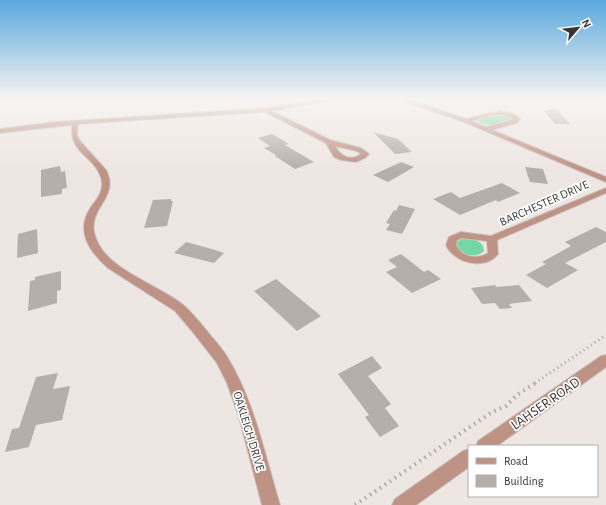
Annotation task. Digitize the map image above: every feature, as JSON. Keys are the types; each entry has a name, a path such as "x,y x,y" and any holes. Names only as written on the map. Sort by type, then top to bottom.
{"street":[{"name":"OAKLEIGH DRIVE","path":"75,123 74,136 82,148 99,165 107,182 106,191 90,216 88,229 95,248 110,265 157,292 179,308 198,328 226,366 241,401 271,505"},
{"path":"0,131 30,126 81,123"},
{"path":"290,123 328,142 333,146 336,153 340,157 348,160 356,160 363,158 365,154 359,149 328,142"},
{"path":"470,123 606,180"},
{"path":"487,129 513,123"},
{"name":"BARCHESTER DRIVE","path":"492,239 606,190"},
{"name":"LAHSER ROAD","path":"485,445 606,360"},
{"path":"401,505 468,458"}],"path":[{"path":"355,505 492,412 506,406 517,395 606,335"}],"green space":[{"path":"481,123 501,123 490,125"},
{"path":"462,239 476,240 482,244 484,251 477,255 470,255 462,252 456,247 455,243"}],"building":[{"path":"554,123 569,123 570,124 555,124"},
{"path":"373,132 398,139 412,152 395,154"},
{"path":"272,134 289,144 285,145 314,162 295,169 275,156 276,155 264,148 270,146 258,138"},
{"path":"401,162 414,167 388,182 373,175"},
{"path":"60,166 61,172 65,171 67,188 62,189 62,194 41,197 41,170"},
{"path":"525,167 543,169 548,184 530,182"},
{"path":"502,183 520,193 498,202 496,200 460,215 433,199 451,192 460,198"},
{"path":"171,199 171,201 173,201 167,226 144,228 153,200"},
{"path":"399,205 415,209 402,234 386,230 390,224 386,223"},
{"path":"596,227 606,232 606,242 565,263 578,270 547,288 526,275 546,264 542,262 571,246 565,242"},
{"path":"37,229 38,253 17,258 18,234"},
{"path":"186,242 224,253 214,263 174,253"},
{"path":"401,254 424,272 428,270 441,279 412,293 386,272 397,267 388,260"},
{"path":"61,271 61,290 57,291 57,303 28,311 30,281 35,280 35,277"},
{"path":"276,279 321,316 297,331 254,291"},
{"path":"495,285 496,287 519,285 532,301 509,304 512,308 500,309 495,303 482,304 471,288"},
{"path":"372,356 382,368 368,376 391,404 385,408 399,426 380,437 365,417 369,415 338,374"},
{"path":"58,373 53,389 70,386 62,420 36,425 29,447 5,452 12,429 19,428 36,377"}]}
